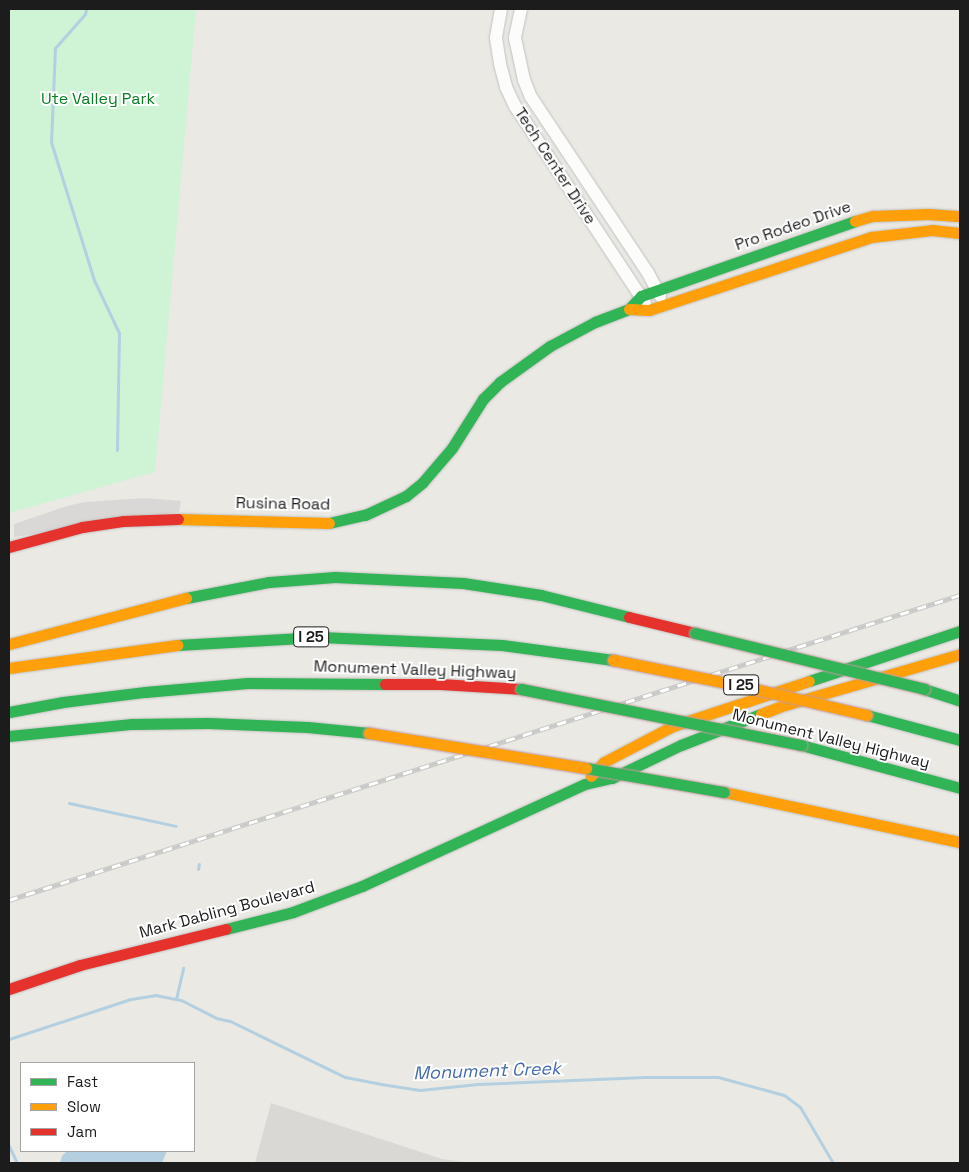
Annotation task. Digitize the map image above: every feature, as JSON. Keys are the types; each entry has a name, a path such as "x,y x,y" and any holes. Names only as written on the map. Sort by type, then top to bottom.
{"main road":[{"name":"Pro Rodeo Drive","path":"642,296 834,227 873,216 918,214 960,216"},
{"name":"Pro Rodeo Drive","path":"649,310 871,237 916,231 960,233"},
{"name":"Rusina Road","path":"9,547 82,528 123,521 157,518 227,519 322,524 345,521 365,515 406,496 422,483 452,448 484,398 500,382 566,336 629,309 642,296"},
{"name":"Rusina Road","path":"629,309 649,310"},
{"path":"9,644 204,593 269,582 335,577 463,582 541,595 924,690 956,696"},
{"name":"Mark Dabling Boulevard","path":"585,784 604,762 673,726 960,631"},
{"name":"Monument Valley Highway","path":"9,668 161,646 235,640 320,637 502,645 613,660 742,686 867,715 960,740"},
{"name":"Mark Dabling Boulevard","path":"9,989 80,965 293,912 399,870 585,784 612,778 681,745 785,705 960,654"},
{"name":"Monument Valley Highway","path":"9,712 64,702 145,692 248,683 431,684 521,689 801,745 960,788"},
{"path":"9,736 132,724 208,723 307,727 369,733 531,758 724,792 960,842"}],"street":[{"name":"Tech Center Drive","path":"501,9 496,38 506,87 515,106 642,296 649,310"},
{"name":"Tech Center Drive","path":"521,9 515,38 524,80 532,97 665,305"}],"shaded area":[{"path":"145,498 181,501 179,512 14,537 14,524 67,506 85,502"},
{"path":"271,1103 442,1159 472,1163 255,1163"}],"green space":[{"name":"Ute Valley Park","path":"9,9 196,9 155,472 9,513"}],"water":[{"path":"66,1152 167,1152 162,1163 60,1163 62,1156"}],"waterway":[{"path":"86,9 85,14 55,48 51,142 94,280 119,333 117,450"},
{"path":"69,803 176,826"},
{"path":"198,869 199,864"},
{"path":"176,999 183,968"},
{"name":"Monument Creek","path":"9,1039 131,999 155,995 181,1000 216,1018 230,1021 345,1077 420,1090 478,1084 645,1077 718,1077 784,1095 800,1107 833,1163"},
{"path":"9,1146 17,1163"}],"railway":[{"path":"9,900 960,595"}],"traffic: fast":[{"path":"329,523 365,515 406,496 422,483 452,448 483,399 500,382 550,346 595,322 629,309 641,296 855,221"},
{"path":"186,598 269,582 335,577 463,583 541,595 629,617"},
{"path":"809,681 960,631"},
{"path":"695,633 924,689"},
{"path":"177,645 320,637 502,645 613,660"},
{"path":"9,712 63,702 145,692 248,683 385,684"},
{"path":"521,689 801,745"},
{"path":"924,689 960,701"},
{"path":"226,929 293,912 362,886 585,784 612,778 681,745 761,714"},
{"path":"867,715 960,740"},
{"path":"9,736 132,724 208,723 307,727 369,733"},
{"path":"801,745 960,788"},
{"path":"586,768 724,792"}],"traffic: slow":[{"path":"855,221 873,216 928,214 960,216"},
{"path":"629,309 649,310 871,237 932,230 960,233"},
{"path":"178,519 329,523"},
{"path":"9,644 186,598"},
{"path":"9,668 177,645"},
{"path":"761,714 785,705 960,654"},
{"path":"613,660 742,686 867,715"},
{"path":"591,776 604,762 673,726 809,681"},
{"path":"369,733 586,768"},
{"path":"724,792 960,842"}],"traffic: jam":[{"path":"9,547 82,527 123,521 178,519"},
{"path":"629,617 695,633"},
{"path":"385,684 440,684 521,689"},
{"path":"9,989 80,965 226,929"}]}
